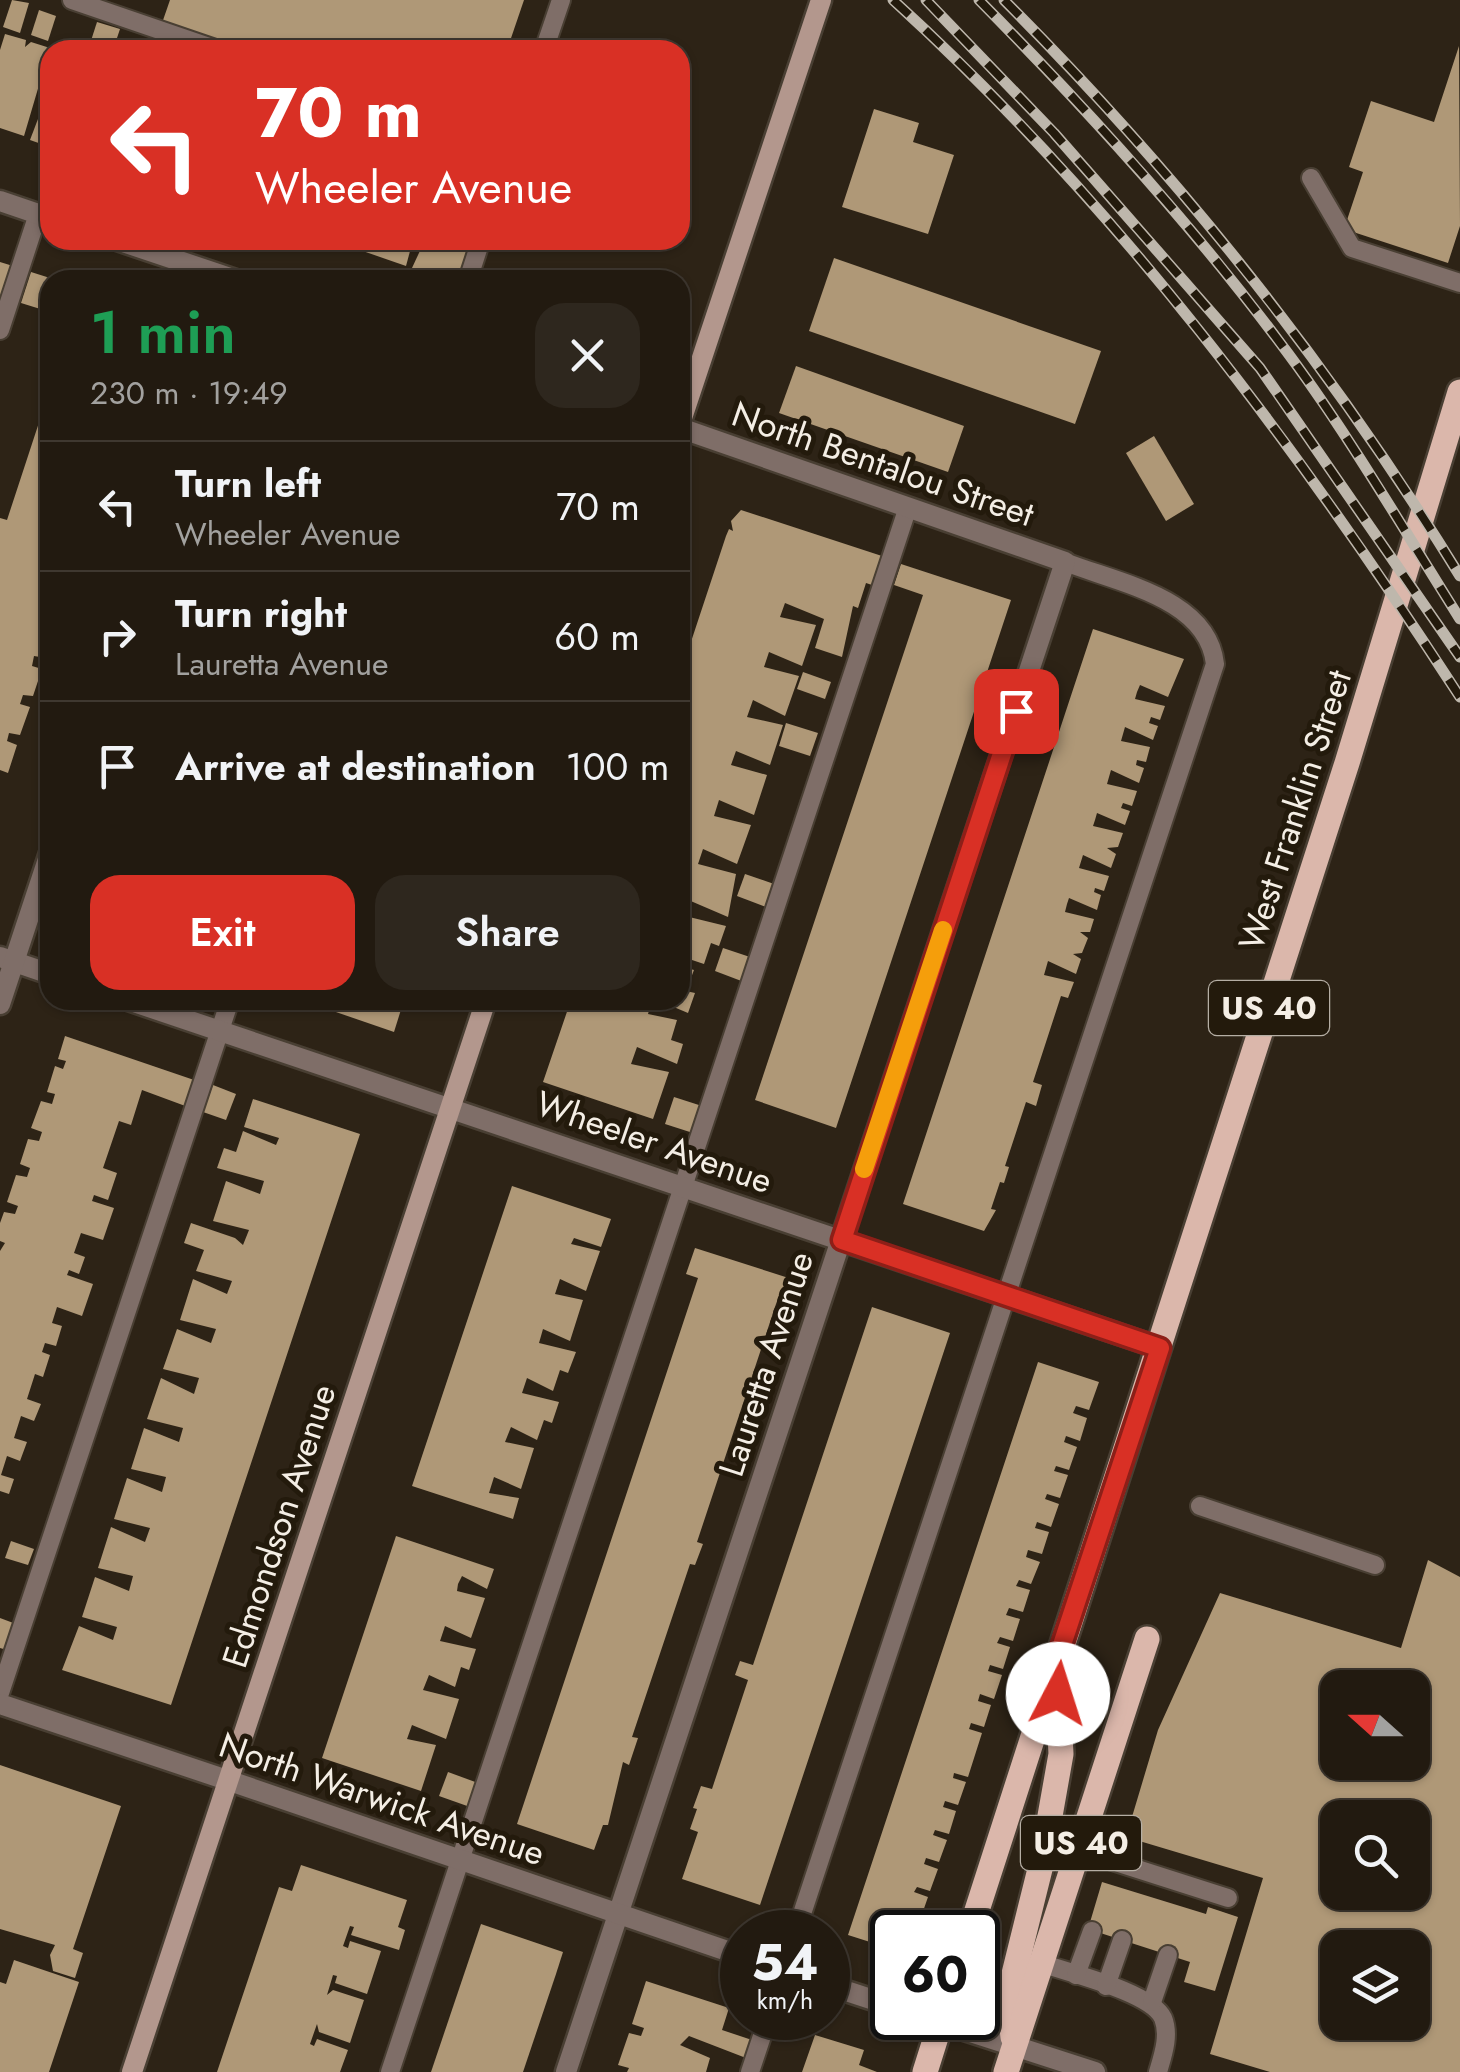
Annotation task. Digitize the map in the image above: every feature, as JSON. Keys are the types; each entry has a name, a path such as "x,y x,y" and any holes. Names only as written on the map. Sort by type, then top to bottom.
{"main road":[{"path":"690,396 821,0"},
{"name":"West Franklin Street","path":"977,1910 1378,668 1460,392"},
{"name":"Edmondson Avenue","path":"132,2072 483,1010"},
{"name":"US 40","path":"1006,2072 1147,1639"},
{"path":"1014,2046 1008,1998 1042,1861 1061,1754 1056,1663"},
{"path":"925,2072 932,2040"}],"street":[{"path":"0,201 40,215"},
{"path":"147,250 206,270"},
{"name":"North Bentalou Street","path":"690,430 1065,562"},
{"name":"Lauretta Avenue","path":"566,2072 1065,562"},
{"path":"0,1004 7,959 40,878"},
{"path":"7,959 40,971"},
{"name":"Wheeler Avenue","path":"158,1010 1160,1348"},
{"name":"North Warwick Avenue","path":"0,1704 720,1949"},
{"path":"997,2040 1094,2072"}],"lane":[{"path":"72,0 189,40"},
{"path":"547,40 561,0"},
{"path":"1311,178 1352,248 1460,283"},
{"path":"0,330 40,226"},
{"path":"390,2072 908,507"},
{"path":"803,1910 1215,664 1213,642 1184,610 1065,562"},
{"path":"0,1692 227,1010"},
{"path":"1200,1506 1375,1565"},
{"path":"1078,1850 1228,1898"},
{"path":"1108,1884 1116,1862"},
{"path":"1138,1893 1146,1872"},
{"path":"1184,1907 1190,1886"},
{"path":"1076,1976 1092,1931"},
{"path":"1106,1986 1122,1940"},
{"path":"1152,2002 1168,1954"},
{"path":"1041,1963 1152,2002 1164,2020 1166,2046 1158,2072"},
{"path":"750,2072 761,2040"}],"building":[{"path":"12,0 29,3 20,33 3,27"},
{"path":"170,0 524,0 510,40 205,40 161,26"},
{"path":"39,10 56,16 48,40 31,35"},
{"path":"97,22 120,29 116,40 91,40"},
{"path":"5,34 26,40 25,47 31,42 40,45 40,82 24,136 0,128 0,50"},
{"path":"1459,46 1460,226 1448,263 1344,229 1363,172 1349,167 1371,101 1434,122"},
{"path":"874,109 919,123 913,142 954,155 928,234 842,207"},
{"path":"40,114 40,144 30,140"},
{"path":"360,250 410,250 406,266"},
{"path":"420,250 473,250 467,270 412,268"},
{"path":"834,258 1101,351 1075,424 809,331"},
{"path":"0,262 13,266 3,297 0,296"},
{"path":"31,272 40,275 40,309 21,303"},
{"path":"796,366 964,426 948,472 779,413"},
{"path":"40,419 40,657 34,656 32,666 40,668 40,675 33,696 23,695 20,704 30,707 20,735 9,733 7,741 17,745 8,773 0,770 0,518 7,520"},
{"path":"1154,436 1194,504 1166,521 1126,453"},
{"path":"741,510 885,557 875,586 866,583 858,608 853,606 842,657 815,648 824,619 785,603 780,617 816,625 802,666 769,652 764,667 799,676 785,716 753,700 747,717 783,725 770,765 736,751 731,765 767,775 754,815 719,800 714,816 751,825 737,864 703,849 698,864 736,874 728,917 690,901 690,645 726,536 729,529 733,531 731,521"},
{"path":"901,564 1011,600 836,1128 755,1100 923,595 894,585"},
{"path":"1093,629 1184,659 1168,697 1140,685 1137,692 1135,699 1165,706 1160,720 1151,717 1149,723 1158,726 1153,740 1125,727 1121,741 1150,747 1146,762 1137,760 1136,765 1144,768 1139,783 1111,770 1107,784 1137,791 1132,806 1123,803 1121,808 1130,811 1125,825 1097,813 1093,826 1123,833 1118,847 1107,848 1116,854 1111,868 1083,855 1079,868 1109,876 1104,891 1095,888 1094,892 1101,895 1097,910 1069,898 1065,912 1094,919 1090,932 1080,932 1088,938 1082,953 1073,954 1081,959 1076,974 1048,961 1044,975 1074,982 1068,998 1061,996 1033,1082 1042,1085 1036,1106 1026,1102 1005,1166 1009,1167 1004,1183 1000,1182 991,1209 996,1210 984,1231 903,1204"},
{"path":"803,672 831,682 825,699 797,689"},
{"path":"786,723 818,733 810,756 779,746"},
{"path":"745,874 774,884 766,907 737,896"},
{"path":"690,917 726,926 719,946 711,943 704,964 690,959"},
{"path":"723,948 753,958 744,982 715,971"},
{"path":"330,1010 401,1010 394,1032"},
{"path":"568,1010 649,1010 648,1014 677,1020 671,1040 683,1044 677,1064 637,1047 631,1064 669,1072 653,1119 543,1082"},
{"path":"65,1036 197,1081 188,1107 142,1090 131,1125 119,1121 103,1168 117,1173 108,1200 94,1195 92,1201 114,1208 103,1240 81,1233 74,1253 85,1257 79,1274 69,1270 67,1275 93,1284 82,1316 57,1307 52,1323 62,1326 56,1346 45,1343 42,1352 50,1355 43,1377 35,1374 27,1399 41,1404 34,1421 21,1416 14,1438 27,1442 20,1461 7,1456 1,1475 14,1479 9,1494 0,1491 0,1251 5,1243 0,1241 0,1223 4,1212 15,1214 18,1206 7,1202 16,1175 27,1177 30,1168 20,1164 28,1139 39,1141 42,1132 31,1128 41,1101 52,1104 55,1094 47,1092 55,1066 63,1069 66,1061 58,1059"},
{"path":"213,1085 236,1094 226,1120 203,1112"},
{"path":"674,1097 702,1106 693,1133 665,1124"},
{"path":"253,1099 360,1134 171,1705 62,1670 79,1626 113,1640 117,1627 82,1617 95,1577 129,1591 133,1576 98,1568 111,1527 145,1542 150,1528 114,1519 127,1478 162,1492 166,1477 131,1469 144,1428 179,1442 183,1428 147,1419 161,1378 194,1394 199,1378 163,1369 177,1329 211,1343 216,1329 180,1320 193,1279 227,1294 232,1281 196,1271 204,1250 184,1243 191,1223 235,1238 243,1245 249,1230 213,1221 226,1181 260,1194 264,1181 217,1168 224,1148 236,1152 243,1131 276,1145 279,1138 244,1127"},
{"path":"512,1186 611,1219 601,1247 574,1238 571,1244 600,1251 586,1291 560,1279 555,1294 583,1300 570,1341 543,1329 539,1343 576,1352 568,1373 560,1370 553,1391 527,1378 522,1393 559,1402 552,1423 544,1420 537,1440 511,1427 505,1442 534,1448 521,1489 494,1477 489,1493 519,1498 513,1519 412,1486"},
{"path":"695,1248 798,1281 791,1300 779,1296 776,1304 697,1542 703,1544 695,1565 690,1564 632,1737 638,1738 629,1765 623,1762 608,1825 603,1825 594,1850 517,1824 698,1278 686,1274"},
{"path":"872,1307 950,1333 760,1905 682,1879 698,1832 690,1829 697,1809 693,1808 701,1786 712,1789 748,1680 735,1675 740,1661 753,1665"},
{"path":"1038,1362 1099,1382 1089,1410 1076,1406 1073,1413 1087,1418 1080,1441 1066,1436 1064,1442 1077,1447 1069,1470 1056,1466 1054,1471 1068,1475 1060,1498 1047,1494 1045,1499 1059,1504 1051,1527 1037,1522 1035,1528 1049,1532 1042,1554 1028,1550 1026,1557 1040,1562 1031,1584 1019,1580 1016,1586 1030,1590 1023,1612 1009,1608 1006,1615 1020,1619 1013,1641 1000,1637 997,1643 1010,1647 1003,1669 990,1665 988,1671 1002,1675 994,1699 980,1694 978,1701 991,1705 984,1727 971,1723 969,1729 982,1733 968,1777 954,1773 953,1778 966,1782 958,1805 945,1801 943,1807 956,1811 949,1834 935,1830 933,1835 947,1840 939,1862 926,1858 924,1864 938,1869 930,1891 917,1887 914,1892 928,1897 923,1910 870,1910 870,1942 850,1936"},
{"path":"396,1536 494,1569 487,1589 462,1576 458,1584 457,1591 485,1598 471,1638 445,1626 440,1641 476,1649 469,1670 461,1667 455,1687 429,1675 423,1690 459,1699 446,1739 412,1725 407,1739 436,1745 421,1791 322,1758"},
{"path":"11,1541 34,1549 28,1565 5,1558"},
{"path":"1428,1560 1460,1577 1460,2072 1270,2072 1210,2054 1263,1878 1126,1837 1158,1730 1220,1593 1401,1648"},
{"path":"0,1618 16,1624 7,1650 0,1648"},
{"path":"0,1765 121,1806 73,1949 83,1953 75,1978 53,1971 50,1955 55,1945 0,1929"},
{"path":"448,1772 478,1783 470,1807 439,1796"},
{"path":"301,1865 407,1900 398,1927 405,1930 399,1950 351,1935 354,1927 350,1926 343,1946 348,1948 350,1941 381,1951 367,1994 335,1983 337,1976 333,1975 327,1995 333,1990 364,2000 350,2043 319,2032 317,2024 310,2044 314,2046 317,2039 348,2050 340,2072 217,2072 279,1887 292,1891"},
{"path":"1102,1882 1206,1914 1208,1907 1238,1917 1215,1991 1184,1982 1190,1962 1088,1929"},
{"path":"481,1924 563,1952 523,2072 431,2072"},
{"path":"14,1960 79,1982 49,2072 0,2072 0,1982 6,1984"},
{"path":"646,1981 720,2005 720,2040 752,2040 746,2058 689,2036 680,2045 710,2058 706,2072 627,2072 629,2068 618,2065 629,2033 641,2036 644,2028 632,2024"},
{"path":"813,2040 831,2040 864,2050 859,2065 877,2072 802,2072"}],"railway":[{"path":"893,0 1052,159 1199,330 1334,511 1460,697"},
{"path":"926,0 1054,133 1260,368 1460,657"},
{"path":"979,0 1136,167 1246,298 1328,410 1460,619"},
{"path":"1004,0 1130,134 1248,274 1359,422 1460,576"}],"slow traffic":[{"path":"864,1169 943,930"}],"route":[{"path":"1016,711 842,1240 1160,1348 1056,1663 1058,1694"}]}
